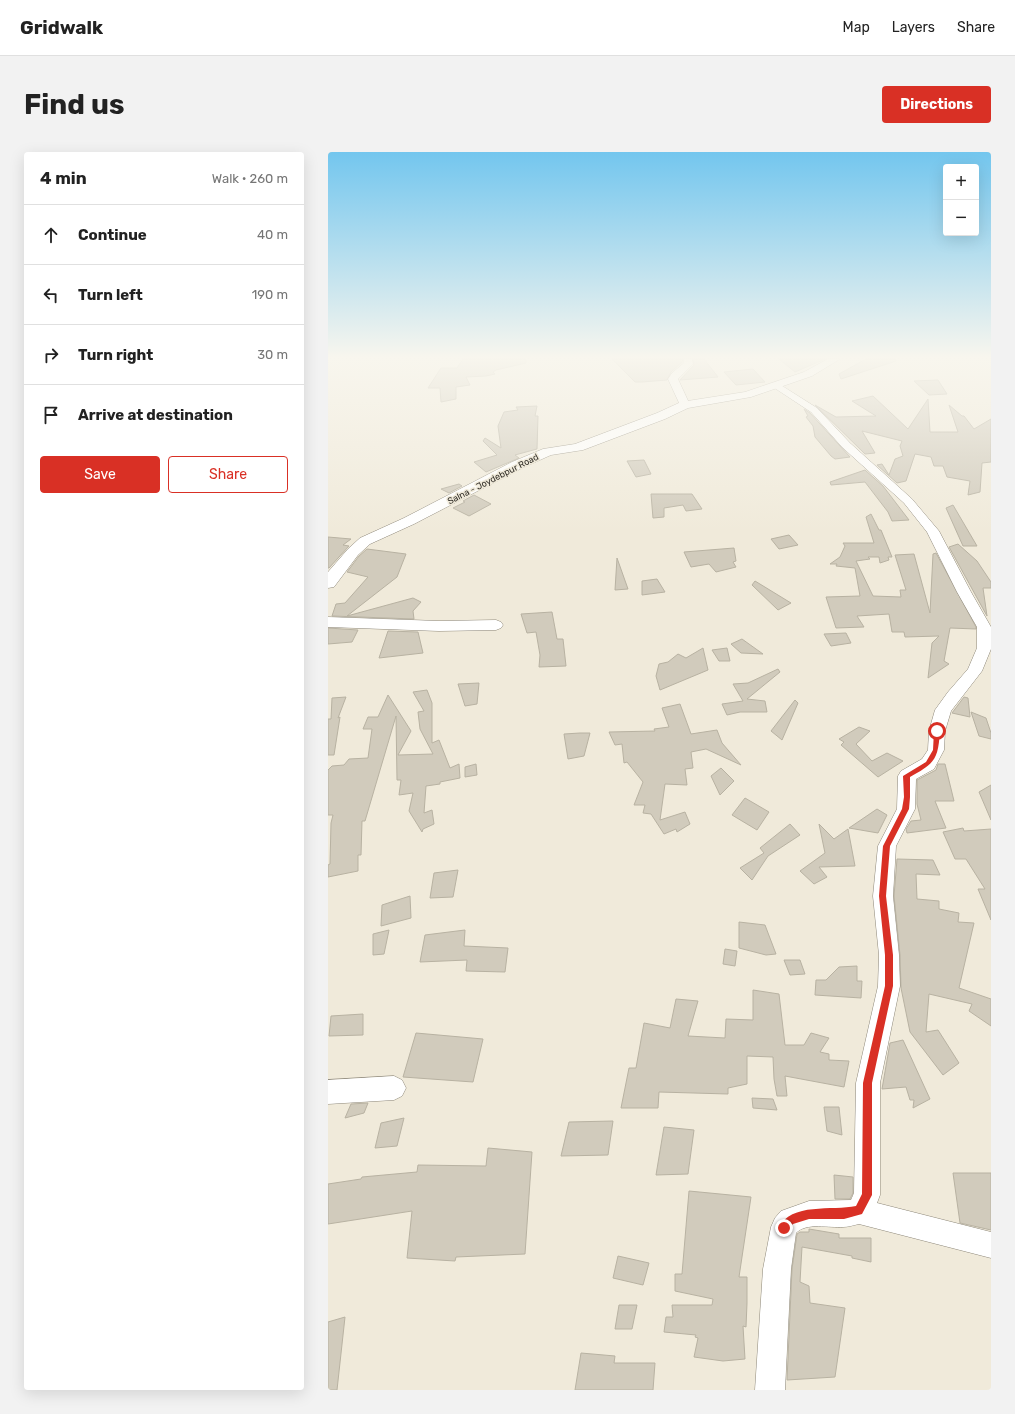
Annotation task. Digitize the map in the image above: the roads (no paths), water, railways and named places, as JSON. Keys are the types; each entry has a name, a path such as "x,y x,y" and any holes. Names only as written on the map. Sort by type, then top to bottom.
{"main road":[{"name":"Salna - Joydebpur Road","path":"328,583 353,552 365,541 447,502 517,465 548,452 578,447 660,417"}],"street":[{"path":"820,417 846,445 908,501 933,531 986,621 984,627 984,648 975,671 943,710 937,731 936,750 928,764 906,776 906,809 887,846 883,896 889,955 889,986 868,1083 867,1195 859,1211"},
{"path":"328,622 439,626 496,625"},
{"path":"328,1092 394,1088"},
{"path":"770,1390 777,1269 784,1228 790,1220 809,1214 844,1214 859,1211 991,1245"}]}
